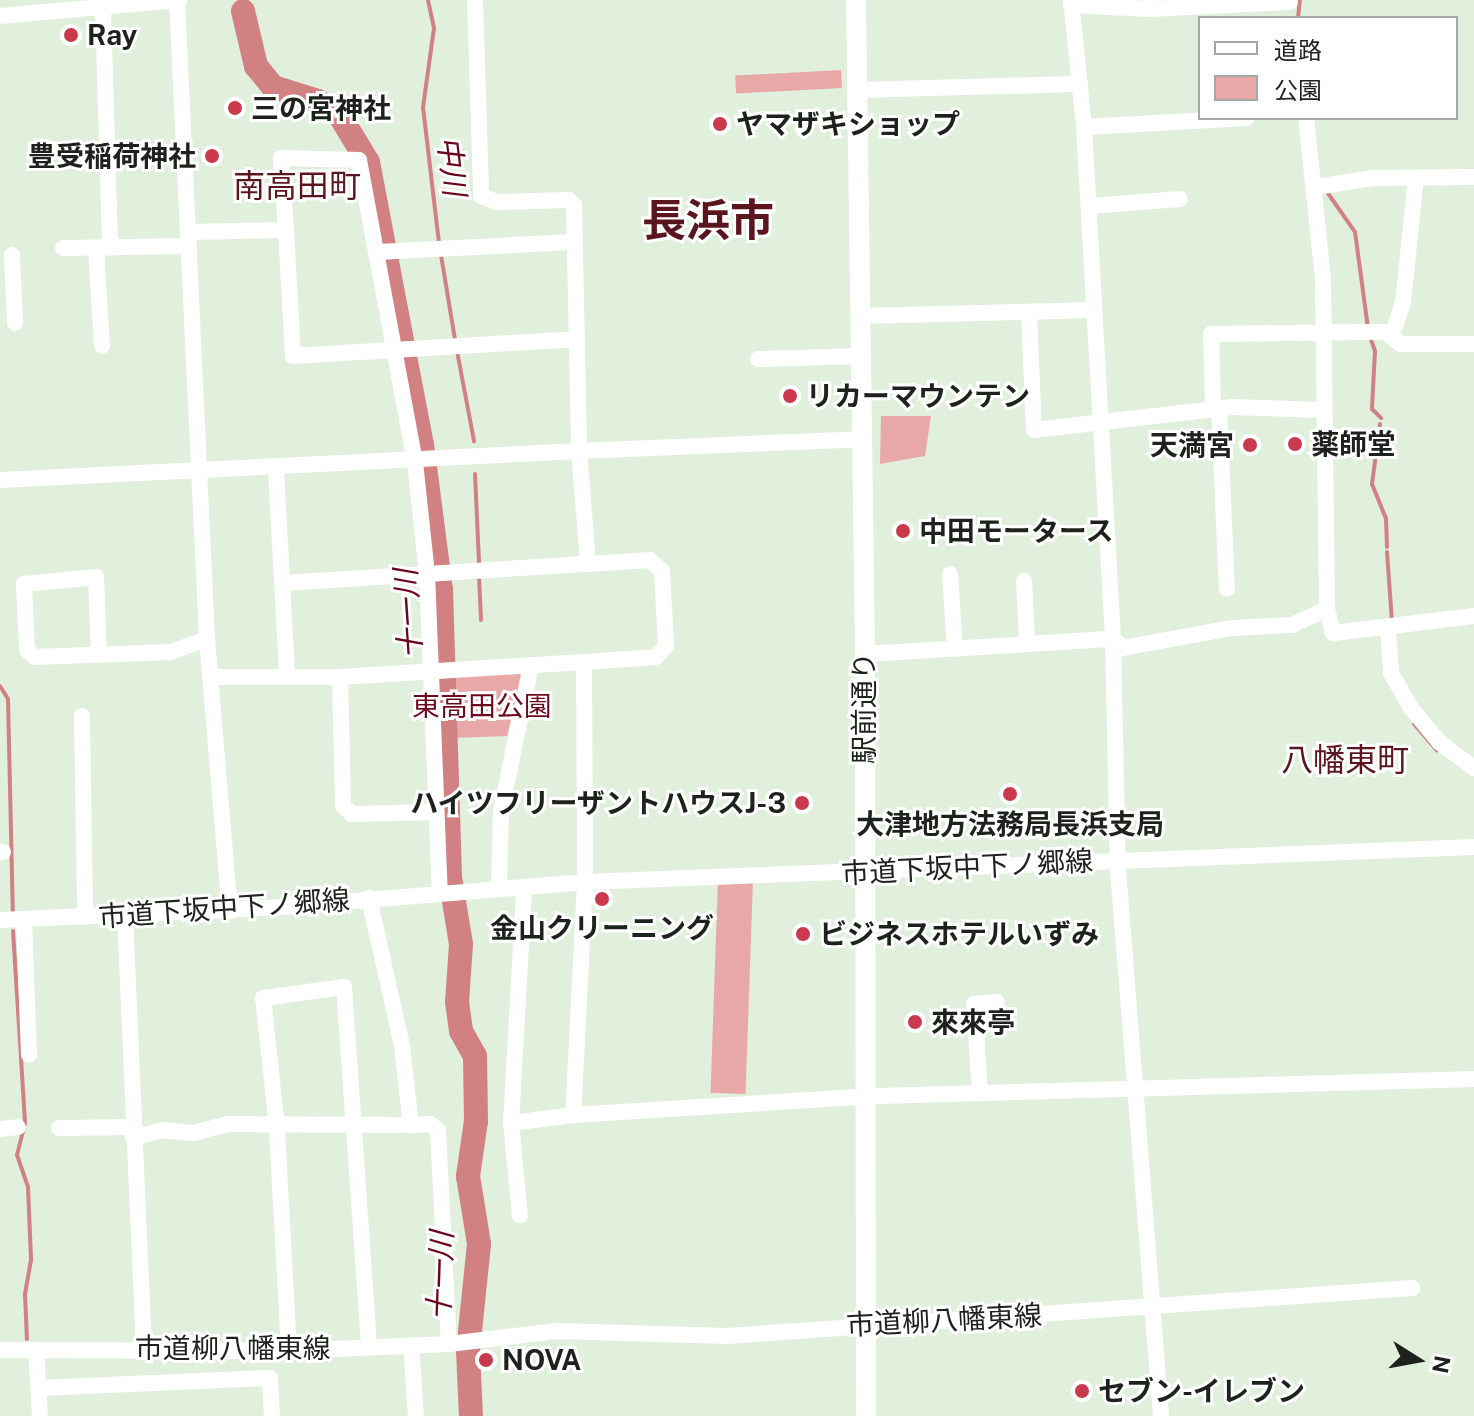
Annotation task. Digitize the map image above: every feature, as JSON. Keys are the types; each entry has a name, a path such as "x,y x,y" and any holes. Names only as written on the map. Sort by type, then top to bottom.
{"main road":[{"name":"駅前通り","path":"856,0 860,90 865,654 866,1416"}],"street":[{"path":"0,16 177,0 207,639 230,911"},
{"path":"475,0 481,196 497,202 569,200 574,205 579,451 588,564"},
{"path":"1161,1416 1149,1309 1118,859 1113,639 1103,422 1084,127 1071,2 1290,7"},
{"path":"102,346 103,8"},
{"path":"860,90 1080,84"},
{"path":"1084,127 1211,120"},
{"path":"1306,120 1316,187 1322,410 1330,547 1327,609 1333,633 1474,616"},
{"path":"449,891 435,812 439,671 435,574 423,461 402,349 384,252 359,160 281,158 293,356 402,349 577,339"},
{"path":"1316,187 1372,178 1474,177"},
{"path":"1392,336 1403,303 1416,178"},
{"path":"1089,206 1180,199"},
{"path":"63,248 103,248 286,230"},
{"path":"384,252 574,242"},
{"path":"12,254 15,323"},
{"path":"862,316 1094,310"},
{"path":"1029,313 1034,430 1216,409 1322,410"},
{"path":"1227,589 1211,334 1322,332 1392,336 1401,344 1474,344"},
{"path":"758,359 861,356"},
{"path":"0,480 198,474 579,451 862,439"},
{"path":"276,470 287,676"},
{"path":"212,677 340,677 584,662 656,657 666,646 662,571 650,560 283,583"},
{"path":"950,574 955,647"},
{"path":"99,655 96,577 24,584 27,650 35,657 99,655 171,652 207,639"},
{"path":"1024,581 1027,641"},
{"path":"865,654 1027,641 1113,639 1123,648 1232,628 1292,625 1327,609"},
{"path":"1388,628 1391,673 1411,708 1439,742 1474,768"},
{"path":"573,1115 585,882 584,662"},
{"path":"499,888 501,811 531,665"},
{"path":"340,677 343,806 352,814 435,812"},
{"path":"82,716 85,917"},
{"name":"市道下坂中下ノ郷線","path":"12,920 230,911 585,882 1474,847"},
{"path":"520,1216 511,1123 524,887"},
{"path":"369,898 402,1046 411,1125"},
{"path":"125,915 144,1347"},
{"path":"12,920 29,1055"},
{"path":"289,1351 277,1128 263,998 344,987 369,1346"},
{"path":"980,1092 974,1004 997,1002"},
{"path":"511,1123 573,1115 865,1097 1474,1079"},
{"path":"59,1128 198,1133 227,1124 356,1129 430,1124 438,1130 464,1341"},
{"path":"0,1129 18,1127"},
{"name":"市道柳八幡東線","path":"0,1350 144,1347 289,1351 411,1345 556,1331 727,1336 867,1323 1149,1309 1412,1288"},
{"path":"411,1345 416,1416"},
{"path":"36,1350 40,1416"},
{"path":"39,1388 270,1378 272,1416"}],"green space":[{"path":"841,70 842,88 736,94 735,76"},
{"path":"881,416 931,416 925,456 880,464"},
{"name":"東高田公園","path":"523,672 507,736 451,738 448,678"},
{"path":"718,879 753,880 746,1094 711,1093"}],"waterway":[{"name":"中川","path":"428,0 434,28 423,107 439,244"},
{"path":"1298,16 1300,0"},
{"name":"十一川","path":"243,11 256,66 273,87 318,101 340,116 368,162 422,444 441,590 450,877 461,944 457,1002 461,1031 475,1056 476,1121 468,1176 479,1244 468,1351 471,1416"},
{"path":"1325,189 1355,232 1368,328"},
{"name":"中川","path":"441,255 455,340"},
{"path":"1371,340 1375,351 1372,409 1381,418"},
{"name":"中川","path":"457,351 474,441"},
{"path":"1380,424 1372,484 1386,518 1387,547"},
{"name":"中川","path":"475,474 479,563"},
{"path":"1387,552 1392,621"},
{"name":"中川","path":"479,577 481,620"},
{"path":"0,686 8,699 13,912"},
{"path":"1414,724 1437,750"},
{"path":"13,931 25,1123 17,1155 28,1187 31,1260 25,1294 27,1339"}],"place":[{"name":"Ray","path":"71,35"},
{"name":"三の宮神社","path":"235,108"},
{"name":"ヤマザキショップ","path":"720,124"},
{"name":"豊受稲荷神社","path":"212,156"},
{"name":"リカーマウンテン","path":"790,396"},
{"name":"薬師堂","path":"1295,444"},
{"name":"天満宮","path":"1250,445"},
{"name":"中田モータース","path":"903,531"},
{"name":"大津地方法務局長浜支局","path":"1010,794"},
{"name":"ハイツフリーザントハウスJ-3","path":"802,803"},
{"name":"金山クリーニング","path":"602,899"},
{"name":"ビジネスホテルいずみ","path":"803,934"},
{"name":"來來亭","path":"915,1022"},
{"name":"NOVA","path":"486,1360"},
{"name":"セブン-イレブン","path":"1082,1391"}],"district":[{"name":"南高田町","path":"297,186"},
{"name":"長浜市","path":"708,220"},
{"name":"八幡東町","path":"1345,760"}]}
